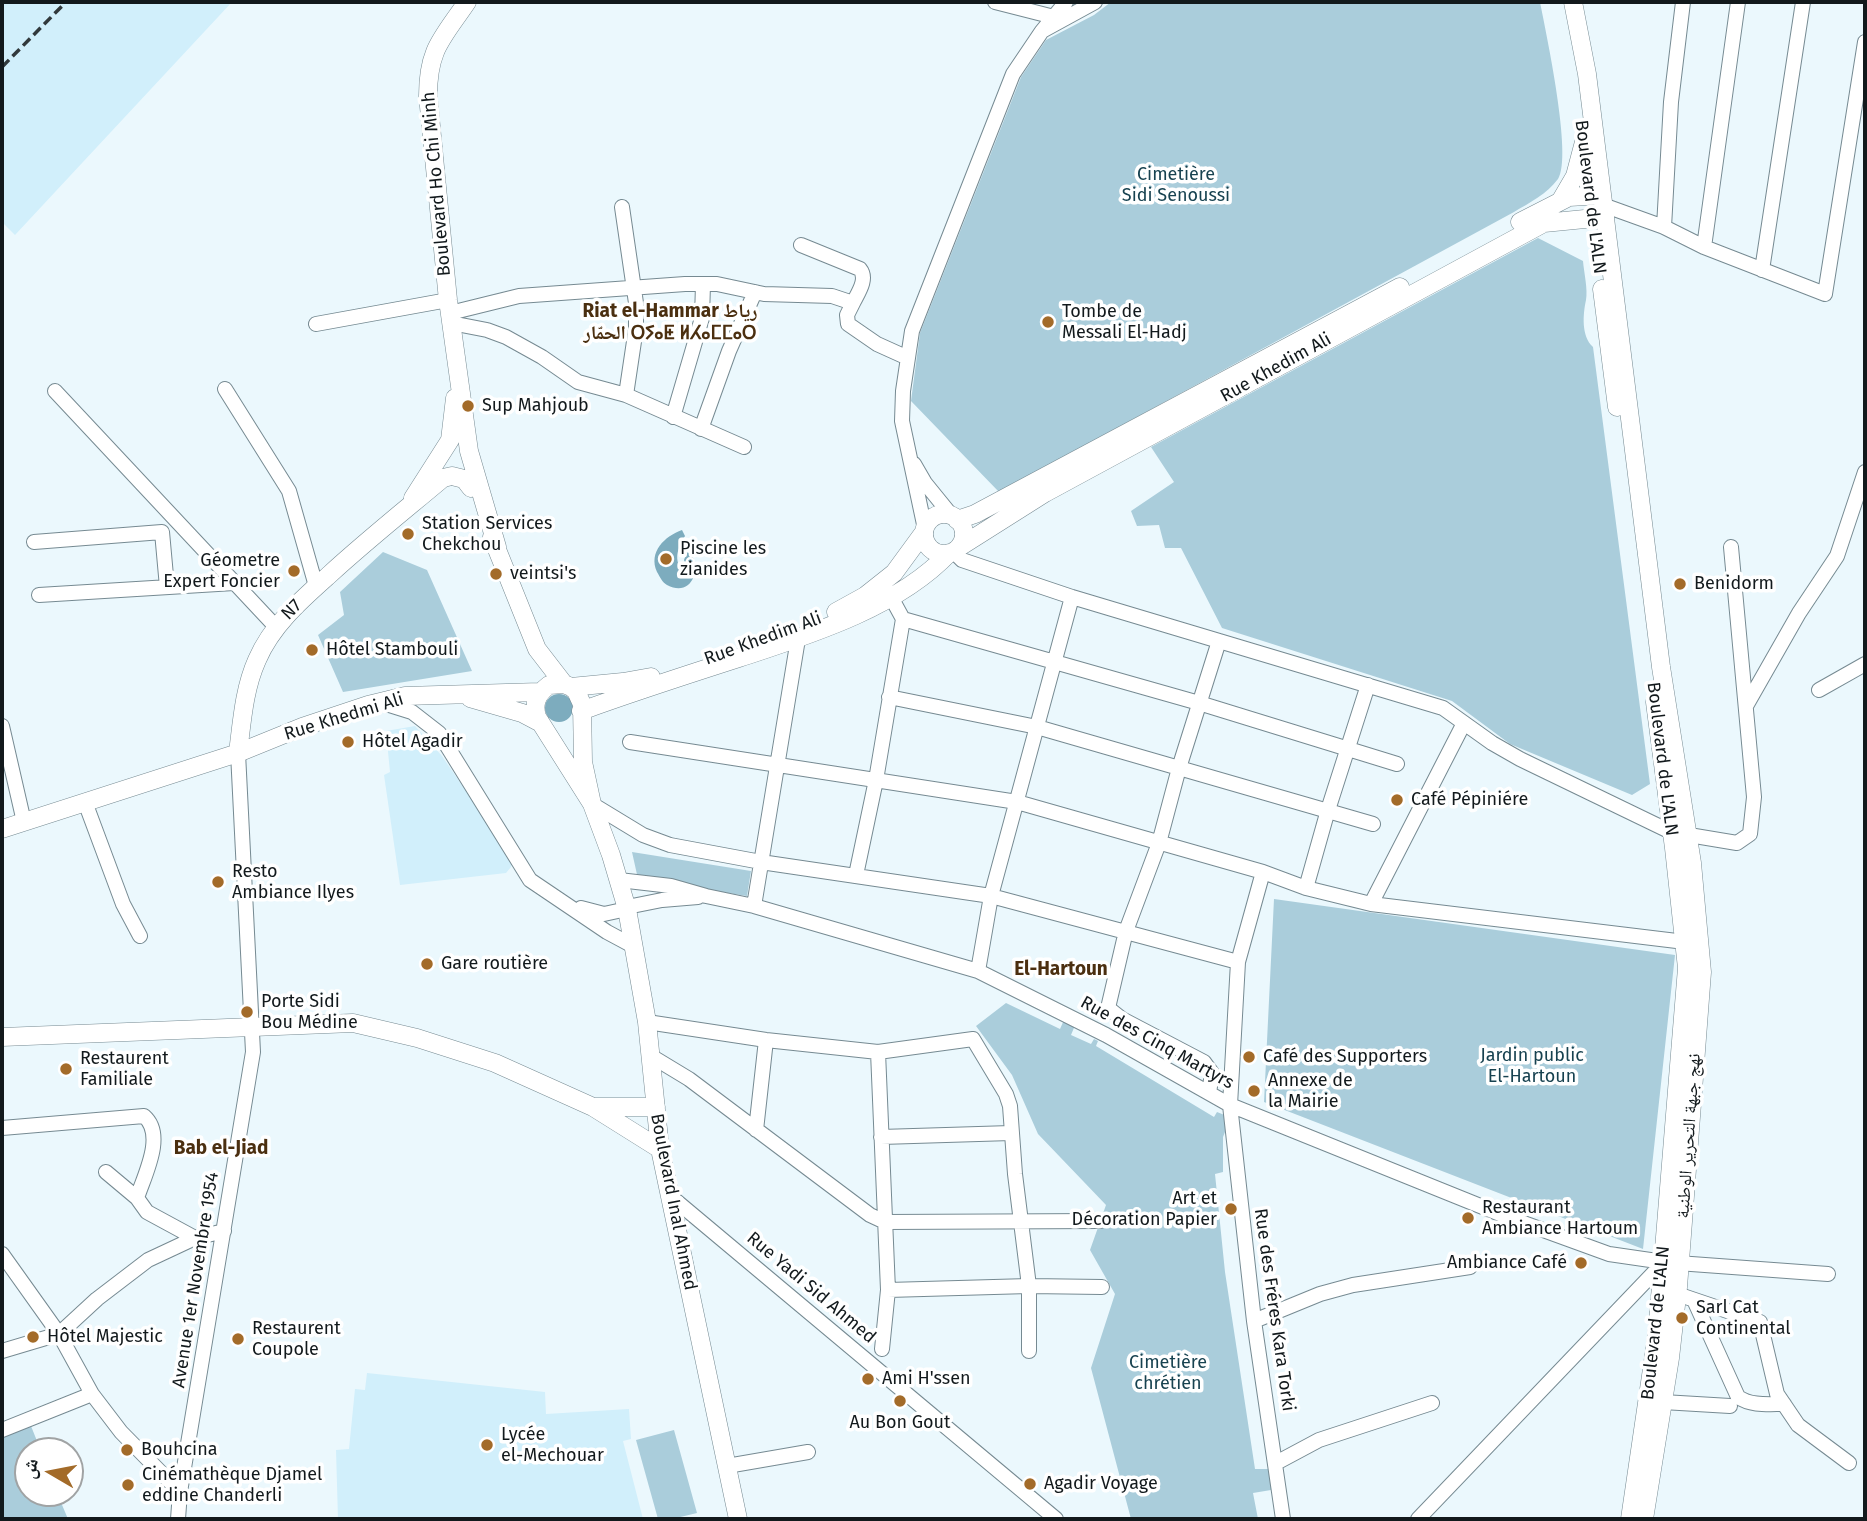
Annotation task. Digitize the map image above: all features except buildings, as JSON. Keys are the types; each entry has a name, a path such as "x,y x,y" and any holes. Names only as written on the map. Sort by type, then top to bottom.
{"main road":[{"name":"Boulevard Ho Chi Minh","path":"458,376 428,96 428,72 433,52 467,2"},
{"name":"Boulevard de L'ALN","path":"1560,2 1577,86 1584,142 1599,207"},
{"name":"Boulevard de L'ALN","path":"1573,2 1587,74 1607,281 1661,667 1679,834 1686,968 1672,1262 1630,1519"},
{"path":"1561,200 1575,176 1584,142"},
{"name":"Rue Khedim Ali","path":"954,518 975,514 1561,200 1576,196 1599,207"},
{"name":"Rue Khedim Ali","path":"581,713 798,639 868,609 891,597 950,554 1045,494 1544,223 1599,207"},
{"path":"458,376 471,488"},
{"path":"409,504 450,440 458,376"},
{"path":"409,504 449,460 465,452"},
{"path":"465,452 497,547"},
{"path":"409,504 443,478 464,478 497,547 537,649 541,691"},
{"name":"N7","path":"238,754 244,702 256,661 276,627 316,586 409,504"},
{"path":"944,514 954,518 963,533 950,554 931,549 926,541 925,531 932,518 944,514"},
{"name":"Rue Khedim Ali","path":"568,685 623,682 660,675 782,634 839,611 865,596 894,573 925,531"},
{"path":"537,649 580,698 583,762 592,804"},
{"path":"568,685 548,685 541,691 535,704 537,717 592,804"},
{"name":"Rue Khedmi Ali","path":"2,829 238,754 302,727 380,702 405,696 541,691"},
{"name":"Rue Khedmi Ali","path":"454,693 522,713 543,724"},
{"path":"543,724 550,728 565,729 572,726 581,713"},
{"name":"Boulevard Inal Ahmed","path":"592,804 619,880 635,947 647,1022 660,1149 738,1519"},
{"name":"نهج جبهة التحرير الوطنية","path":"1644,1519 1663,1402 1686,1297 1672,1262 1702,972 1700,940 1679,834"},
{"path":"2,1037 354,1023 418,1038 495,1063 593,1107 660,1149"},
{"path":"593,1107 656,1107"}],"street":[{"path":"995,2 1054,17"},
{"path":"925,531 901,421 912,331 1013,74 1042,31 1066,2"},
{"path":"1042,31 1096,2"},
{"path":"1664,227 1671,102 1683,2"},
{"path":"1704,247 1738,2"},
{"path":"1762,270 1803,2"},
{"path":"1599,207 1664,227 1704,247 1825,294 1865,42"},
{"path":"622,206 635,288 636,328 626,395"},
{"path":"801,245 860,269 863,279 846,315 851,327 877,344 908,358"},
{"path":"316,324 450,312 519,296 702,284 717,284 755,292 832,296 853,303"},
{"path":"673,417 702,318 702,284"},
{"path":"701,429 729,351 755,292"},
{"path":"450,312 506,337 542,357 578,382 626,395 744,447"},
{"path":"225,389 289,491 316,586"},
{"path":"55,391 276,627"},
{"path":"905,447 925,483 954,518"},
{"path":"1746,706 1794,622 1837,556 1865,472"},
{"path":"34,542 162,532 175,520"},
{"path":"162,532 167,587"},
{"path":"950,554 1072,597 1443,708 1520,759 1679,834 1737,843 1750,834 1754,797 1731,547"},
{"path":"39,595 234,583"},
{"path":"856,875 876,780 903,619 891,597"},
{"path":"978,971 992,896 1072,597"},
{"path":"903,619 1199,703 1397,764"},
{"path":"754,906 798,639"},
{"path":"1209,1093 1212,1073 1204,1062 1122,1019 1108,1008 1126,932 1159,843 1179,768 1219,641"},
{"path":"1819,690 1865,664"},
{"path":"1306,888 1368,685"},
{"path":"889,697 1037,727 1373,824"},
{"path":"380,702 412,712 439,733 530,880 567,902 607,932 635,947"},
{"path":"1371,904 1464,723"},
{"path":"2,726 24,822"},
{"path":"630,742 1017,802 1263,872 1306,888 1371,904 1685,942"},
{"name":"Avenue 1er Novembre 1954","path":"178,1519 180,1492 253,1052 238,754"},
{"path":"85,802 123,904 139,936"},
{"path":"592,804 643,835 660,842 761,862 992,896 1238,962"},
{"name":"Rue des Fréres Kara Torki","path":"1263,872 1238,962 1230,1105 1254,1321 1283,1519"},
{"path":"619,880 671,886 706,896"},
{"path":"567,902 599,914 611,914 672,899 706,896"},
{"name":"Rue des Cinq Martyrs","path":"706,896 754,906 978,971 1106,1035 1230,1105 1510,1218 1609,1254 1672,1262 1828,1274"},
{"path":"647,1022 766,1040 878,1052 973,1039 1006,1094 1010,1106 1029,1286 1029,1351"},
{"path":"756,1130 766,1040"},
{"path":"878,1052 888,1290 882,1349"},
{"path":"651,1056 689,1079 870,1215 885,1222 1100,1221"},
{"path":"2,1128 144,1116 154,1137 153,1149 137,1198"},
{"path":"881,1137 1011,1133"},
{"path":"106,1172 137,1198 147,1212 195,1238"},
{"name":"Rue Yadi Sid Ahmed","path":"669,1195 1056,1519"},
{"path":"2,1351 59,1334 97,1299 148,1260 195,1238 224,1231"},
{"path":"2,1254 59,1334 92,1394 121,1432 180,1492"},
{"path":"1418,1519 1672,1262"},
{"path":"1254,1321 1320,1294 1353,1285 1470,1267"},
{"path":"888,1290 1102,1287"},
{"path":"1686,1297 1760,1322 1777,1394 1798,1425 1849,1463"},
{"path":"1686,1297 1738,1397 1759,1404 1784,1404"},
{"path":"2,1430 92,1394"},
{"path":"1663,1402 1730,1406"},
{"path":"1276,1463 1319,1440 1433,1403"},
{"path":"727,1466 808,1452"}],"shaded area":[{"path":"2,2 232,2 15,235 2,222"},
{"name":"Piscine les zianides","path":"682,530 685,536 678,550 678,562 682,572 693,574 694,571 687,570 684,560 687,552 692,555 695,569 694,576 687,586 675,588 661,579 655,558 664,541"},
{"path":"559,694 569,698 573,708 569,718 559,722 549,718 545,708 549,698"},
{"path":"415,726 442,756 513,860 506,873 400,885 384,775 390,772 386,731"},
{"name":"Lycée el-Mechouar","path":"367,1373 545,1392 546,1414 629,1409 631,1439 623,1441 643,1519 338,1519 336,1450 349,1449 355,1389 365,1390"}],"green space":[{"name":"Cimetière Sidi Senoussi","path":"1111,2 1540,2 1557,94 1562,166 1558,179 1549,189 1514,212 999,492 911,401 920,333 1021,77 1046,40 1094,15"},
{"path":"1538,238 1583,261 1587,291 1584,325 1586,337 1593,347 1650,784 1632,795 1510,744 1452,701 1222,628 1181,548 1165,548 1159,525 1137,526 1131,511 1174,482 1151,447"},
{"path":"383,552 427,570 472,671 343,692 318,635 344,615 340,592"},
{"path":"632,852 751,871 747,896 638,879"},
{"name":"Jardin public El-Hartoun","path":"1274,899 1675,955 1643,1249 1264,1102"},
{"name":"Cimetière chrétien","path":"1006,1003 1060,1029 1064,1020 1076,1023 1071,1035 1091,1044 1094,1039 1098,1041 1096,1046 1214,1117 1217,1112 1227,1116 1223,1137 1223,1172 1215,1174 1225,1272 1255,1469 1268,1469 1277,1489 1253,1493 1258,1519 1131,1519 1091,1368 1115,1294 1090,1250 1106,1205 1038,1134 1012,1075 976,1026"},
{"path":"29,1421 35,1437 14,1437 14,1507 63,1507 68,1519 2,1519 2,1431"},
{"path":"674,1430 697,1513 672,1519 658,1519 636,1440"}],"railway":[{"path":"2,67 66,2"}],"place":[{"name":"Tombe de Messali El-Hadj","path":"1048,322"},
{"name":"Sup Mahjoub","path":"468,406"},
{"name":"Station Services Chekchou","path":"408,534"},
{"name":"Piscine les zianides","path":"666,559"},
{"name":"Géometre Expert Foncier","path":"294,571"},
{"name":"veintsi's","path":"496,574"},
{"name":"Benidorm","path":"1680,584"},
{"name":"Hôtel Stambouli","path":"312,650"},
{"name":"Hôtel Agadir","path":"348,742"},
{"name":"Café Pépiniére","path":"1397,800"},
{"name":"Resto Ambiance Ilyes","path":"218,882"},
{"name":"Gare routière","path":"427,964"},
{"name":"Porte Sidi Bou Médine","path":"247,1012"},
{"name":"Café des Supporters","path":"1249,1057"},
{"name":"Restaurent Familiale","path":"66,1069"},
{"name":"Annexe de la Mairie","path":"1254,1091"},
{"name":"Art et Décoration Papier","path":"1231,1209"},
{"name":"Restaurant Ambiance Hartoum","path":"1468,1218"},
{"name":"Ambiance Café","path":"1581,1263"},
{"name":"Sarl Cat Continental","path":"1682,1318"},
{"name":"Hôtel Majestic","path":"33,1337"},
{"name":"Restaurent Coupole","path":"238,1339"},
{"name":"Ami H'ssen","path":"868,1379"},
{"name":"Au Bon Gout","path":"900,1401"},
{"name":"Lycée el-Mechouar","path":"487,1445"},
{"name":"Bouhcina","path":"127,1450"},
{"name":"Agadir Voyage","path":"1030,1484"},
{"name":"Cinémathèque Djamel eddine Chanderli","path":"128,1485"}],"district":[{"name":"Riat el-Hammar رياط الحمّار ⵔⵢⴰⵟ ⵍⵃⴰⵎⵎⴰⵔ","path":"670,323"},
{"name":"El-Hartoun","path":"1061,970"},
{"name":"Bab el-Jiad","path":"221,1149"}]}
